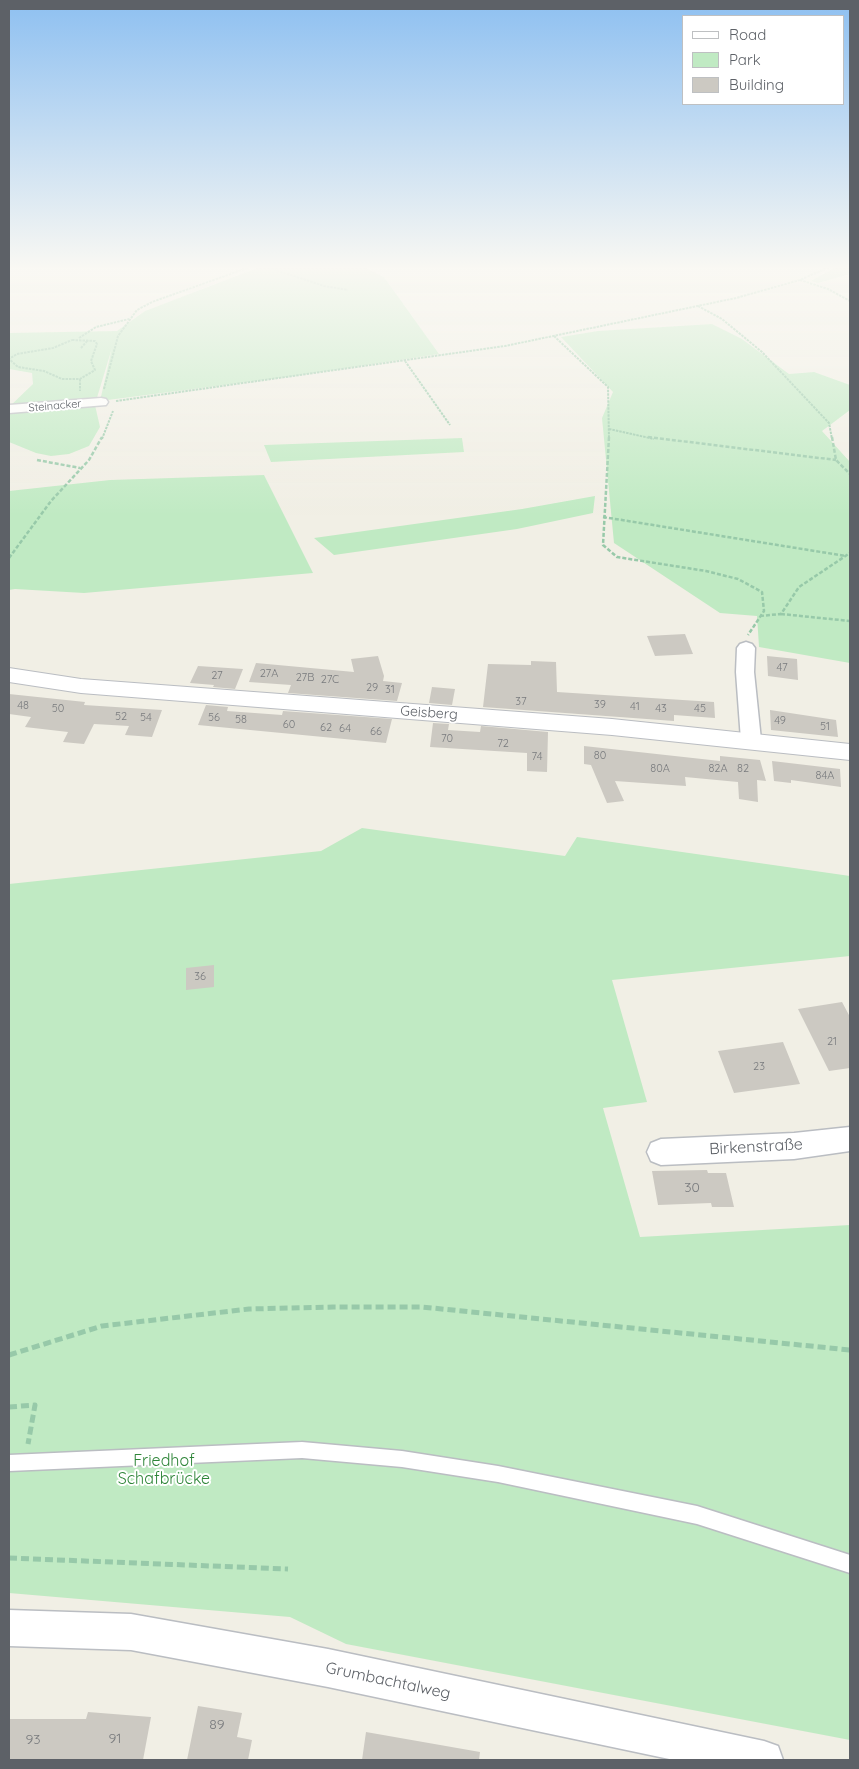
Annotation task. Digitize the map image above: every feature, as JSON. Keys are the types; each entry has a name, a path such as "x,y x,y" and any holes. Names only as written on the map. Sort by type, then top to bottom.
{"street":[{"name":"Steinacker","path":"9,409 101,402"},
{"path":"746,648 745,672 750,740"},
{"name":"Geisberg","path":"9,675 81,686 750,740 850,752"},
{"name":"Birkenstraße","path":"660,1152 794,1146 850,1139"},
{"name":"Grumbachtalweg","path":"9,1628 141,1634 328,1668 764,1760"}],"lane":[{"path":"17,1463 302,1450 402,1459 508,1476 698,1515 850,1564"}],"path":[{"path":"44,350 17,354 9,359 10,363 18,367 44,371 62,379 80,379 95,370 91,361 95,350"},
{"path":"115,350 101,402 481,350"},
{"path":"568,350 608,387 609,429 603,545 617,556 658,565 706,571 738,579 762,592 764,612 749,631 746,648"},
{"path":"759,350 829,423 836,460 850,474"},
{"path":"405,361 450,425"},
{"path":"80,379 80,392"},
{"path":"9,558 51,502 89,460 105,433 116,401"},
{"path":"609,429 666,441 836,460"},
{"path":"37,460 81,468"},
{"path":"603,517 846,556"},
{"path":"781,614 799,587 850,554"},
{"path":"760,616 781,614 850,621"},
{"path":"9,1355 102,1326 248,1309 333,1307 422,1307 850,1350"},
{"path":"9,1407 35,1404 17,1463"},
{"path":"9,1558 288,1569"}],"green space":[{"path":"9,350 112,350 96,401 9,407 33,384 32,373 9,369"},
{"path":"112,350 436,350 439,354 294,376 100,401"},
{"path":"573,350 756,350 789,374 814,372 850,385 850,410 822,431 850,462 850,663 759,647 757,616 720,613 614,543 602,418 613,392"},
{"path":"95,405 100,427 89,446 69,454 51,456 36,453 9,442 9,412"},
{"path":"462,438 464,452 271,462 264,445"},
{"path":"264,475 313,573 84,593 9,590 9,491 110,480"},
{"path":"595,496 593,513 517,529 334,555 314,538 522,509"},
{"name":"Friedhof Schafbrücke","path":"362,828 565,856 577,837 850,876 850,956 612,980 647,1102 603,1108 640,1237 850,1225 850,1740 346,1644 290,1617 9,1593 9,884 321,851"}],"building":[{"path":"685,634 693,654 655,656 647,636"},
{"path":"378,656 384,676 383,681 402,683 397,701 288,693 291,685 249,682 256,663 354,672 351,659"},
{"path":"767,656 797,659 798,680 768,676"},
{"path":"531,661 556,662 557,692 714,702 715,718 674,715 674,721 483,707 488,664 531,665"},
{"path":"198,666 243,669 235,689 190,683"},
{"path":"432,687 455,689 452,705 429,703"},
{"path":"9,694 85,702 84,705 162,710 152,737 125,735 129,726 94,724 84,744 63,742 68,732 25,727 31,717 9,714"},
{"path":"206,705 228,707 227,711 282,715 283,711 392,719 386,743 198,725"},
{"path":"770,710 836,720 838,737 771,730"},
{"path":"433,723 449,724 448,730 480,732 481,726 548,732 547,772 527,771 527,753 430,747"},
{"path":"584,746 720,761 720,756 760,760 766,781 757,780 758,802 739,799 738,782 685,777 686,786 615,781 624,801 607,803 591,765 584,764"},
{"path":"772,761 840,769 841,787 791,780 791,783 774,781"},
{"path":"214,965 214,987 186,990 186,968"},
{"path":"842,1002 850,1017 850,1068 829,1071 798,1009"},
{"path":"783,1042 800,1084 734,1093 718,1051"},
{"path":"707,1170 708,1173 726,1173 734,1207 712,1207 711,1203 658,1205 652,1171"},
{"path":"198,1706 242,1713 237,1737 252,1740 248,1760 187,1760"},
{"path":"88,1712 151,1717 143,1760 9,1760 9,1719 86,1719"},
{"path":"366,1732 480,1752 479,1760 362,1760"}]}
